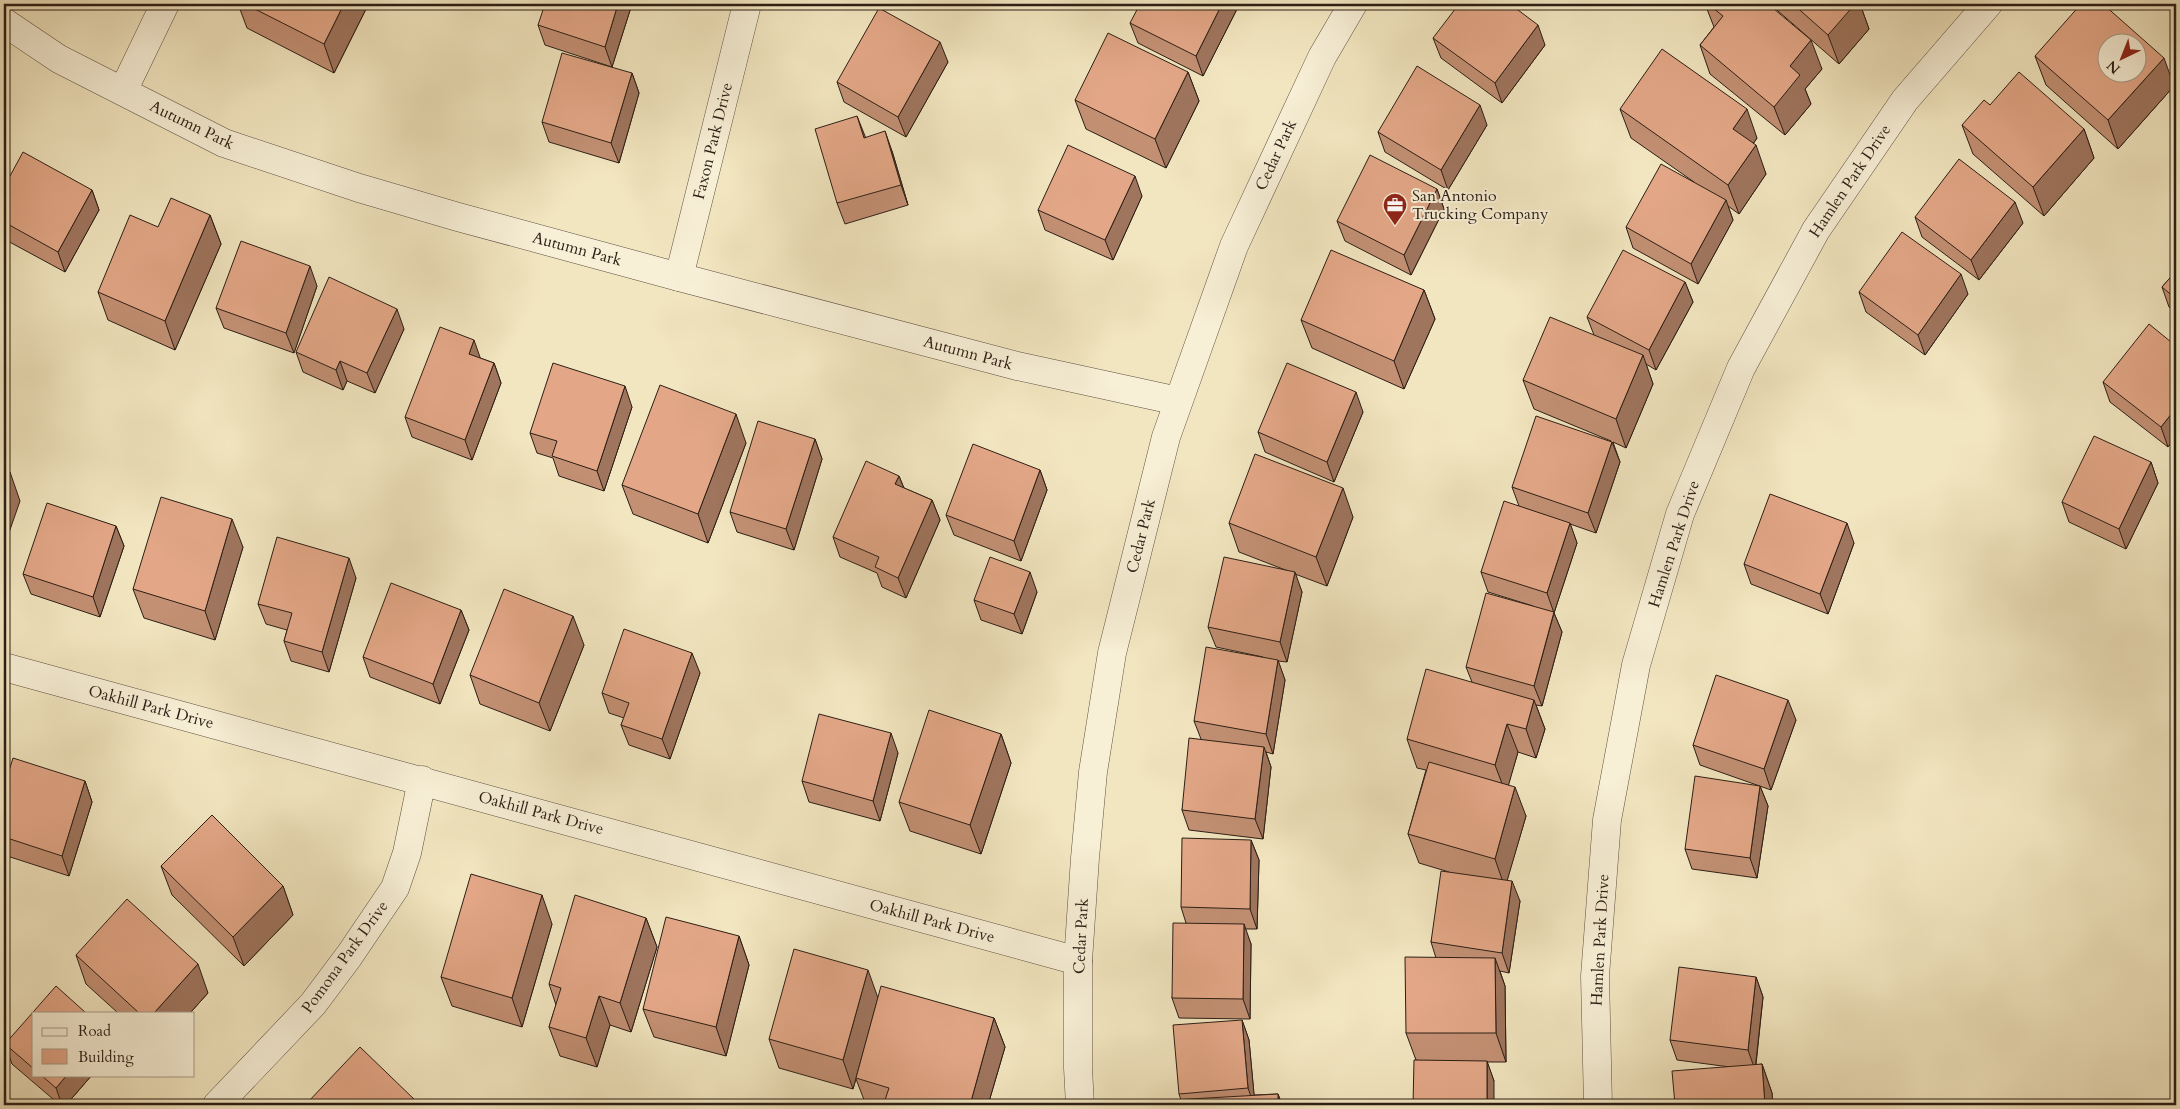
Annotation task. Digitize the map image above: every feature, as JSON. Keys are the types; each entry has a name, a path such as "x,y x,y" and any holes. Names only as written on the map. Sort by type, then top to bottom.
{"street":[{"path":"123,91 165,4"},
{"name":"Faxon Park Drive","path":"679,277 747,4"},
{"name":"Cedar Park","path":"1080,1105 1078,961 1093,772 1112,653 1166,437 1234,246 1322,58 1353,4"},
{"name":"Hamlen Park Drive","path":"1598,1105 1595,976 1607,820 1636,665 1680,514 1741,368 1816,230 1905,100 1988,4"},
{"name":"Autumn Park","path":"4,22 59,59 233,146 359,188 449,215 1017,366 1178,401"},
{"name":"Oakhill Park Drive","path":"4,667 1078,961"},
{"name":"Pomona Park Drive","path":"217,1105 313,1004 349,956 395,888 408,853 422,780"}],"building":[{"path":"245,4 344,4 324,44"},
{"path":"545,4 618,4 605,47 538,25"},
{"path":"1140,4 1222,4 1196,56 1130,23"},
{"path":"1459,4 1510,4 1538,25 1495,83 1433,38"},
{"path":"1708,4 1768,4 1811,40 1790,66 1800,75 1774,107 1700,45 1723,16"},
{"path":"1793,4 1855,4 1828,35"},
{"path":"2081,4 2103,4 2135,32 2098,32 2098,82 2142,82 2108,120 2035,56"},
{"path":"879,8 940,42 898,117 837,82"},
{"path":"1108,33 1188,72 1155,139 1075,100"},
{"path":"2148,44 2164,58 2148,76"},
{"path":"1662,49 1747,109 1733,129 1756,145 1728,185 1620,109"},
{"path":"562,53 632,73 611,143 542,122"},
{"path":"1417,66 1480,105 1441,170 1378,132"},
{"path":"2019,72 2084,129 2033,187 1962,125 1984,100 1990,105"},
{"path":"857,116 864,138 885,131 901,185 837,203 815,129"},
{"path":"1068,145 1135,176 1105,240 1038,210"},
{"path":"23,152 92,190 58,252 4,222 4,187"},
{"path":"1370,155 1437,189 1404,255 1337,221"},
{"path":"1959,159 2015,202 1971,260 1915,217"},
{"path":"1661,164 1726,200 1691,264 1626,227"},
{"path":"171,198 210,215 165,321 98,292 130,215 158,227"},
{"path":"1902,232 1961,274 1918,335 1859,292"},
{"path":"241,241 310,266 286,333 216,308"},
{"path":"1331,250 1424,290 1394,361 1301,320"},
{"path":"1623,250 1685,282 1649,350 1587,317"},
{"path":"2176,271 2176,299 2162,287"},
{"path":"329,277 397,309 367,373 340,361 336,370 296,352"},
{"path":"1550,317 1643,355 1616,419 1523,380"},
{"path":"2149,324 2176,346 2176,408 2161,427 2103,382"},
{"path":"440,327 474,340 469,354 494,363 465,440 405,417"},
{"path":"553,363 625,386 597,471 552,456 557,441 530,433"},
{"path":"1287,363 1356,392 1327,462 1258,432"},
{"path":"660,385 736,414 698,514 622,485"},
{"path":"1536,416 1612,442 1588,513 1512,487"},
{"path":"758,421 815,439 786,529 730,512"},
{"path":"2094,436 2151,462 2119,529 2062,502"},
{"path":"973,444 1040,470 1014,541 946,515"},
{"path":"1255,454 1343,488 1316,557 1229,523"},
{"path":"866,461 899,476 895,484 932,500 898,578 875,567 879,557 833,537"},
{"path":"4,470 10,472 4,489"},
{"path":"1770,494 1847,523 1820,594 1744,564"},
{"path":"161,497 232,519 205,611 133,589"},
{"path":"1504,501 1570,523 1547,593 1481,572"},
{"path":"47,503 116,526 93,597 23,574"},
{"path":"277,537 349,558 322,652 284,641 292,613 258,604"},
{"path":"990,557 1030,572 1014,614 974,600"},
{"path":"1224,557 1295,572 1280,642 1208,627"},
{"path":"391,583 461,610 433,684 363,657"},
{"path":"504,589 573,616 539,703 470,675"},
{"path":"1486,593 1554,612 1534,686 1466,667"},
{"path":"624,629 692,653 662,739 621,725 629,703 602,693"},
{"path":"1206,647 1278,660 1266,734 1194,721"},
{"path":"1426,669 1534,700 1526,729 1507,724 1495,765 1407,739"},
{"path":"1716,675 1788,700 1764,769 1693,745"},
{"path":"929,710 1001,734 970,825 899,802"},
{"path":"819,714 891,733 873,801 802,781"},
{"path":"1189,738 1264,747 1255,819 1182,810"},
{"path":"13,758 85,781 62,856 4,837 4,787"},
{"path":"1429,762 1515,787 1495,859 1408,834"},
{"path":"1695,776 1760,786 1750,858 1685,849"},
{"path":"212,815 283,886 233,937 161,866"},
{"path":"1182,838 1251,840 1250,909 1181,907"},
{"path":"1441,871 1512,881 1502,953 1431,942"},
{"path":"471,874 542,895 512,998 441,977"},
{"path":"575,895 646,918 620,1003 599,996 586,1038 549,1027 561,988 549,984"},
{"path":"127,899 198,964 155,1012 138,1012 76,955"},
{"path":"666,917 739,936 716,1027 643,1009"},
{"path":"1173,923 1244,924 1243,999 1172,998"},
{"path":"794,949 868,970 843,1060 769,1039"},
{"path":"1405,957 1495,958 1496,1033 1406,1033"},
{"path":"1679,967 1756,977 1748,1050 1670,1040"},
{"path":"56,986 85,1012 33,1012"},
{"path":"881,986 994,1018 970,1105 903,1105 885,1100 889,1088 856,1078"},
{"path":"32,1013 32,1067 5,1044"},
{"path":"1242,1020 1248,1088 1179,1094 1173,1025"},
{"path":"360,1047 417,1102 423,1105 311,1105 308,1102"},
{"path":"1414,1060 1487,1061 1487,1105 1413,1105"},
{"path":"1762,1064 1765,1105 1675,1105 1672,1071"},
{"path":"42,1076 66,1076 56,1088"},
{"path":"1278,1094 1278,1105 1172,1105 1172,1100"}],"place":[{"name":"San Antonio Trucking Company","path":"1395,226"}]}
